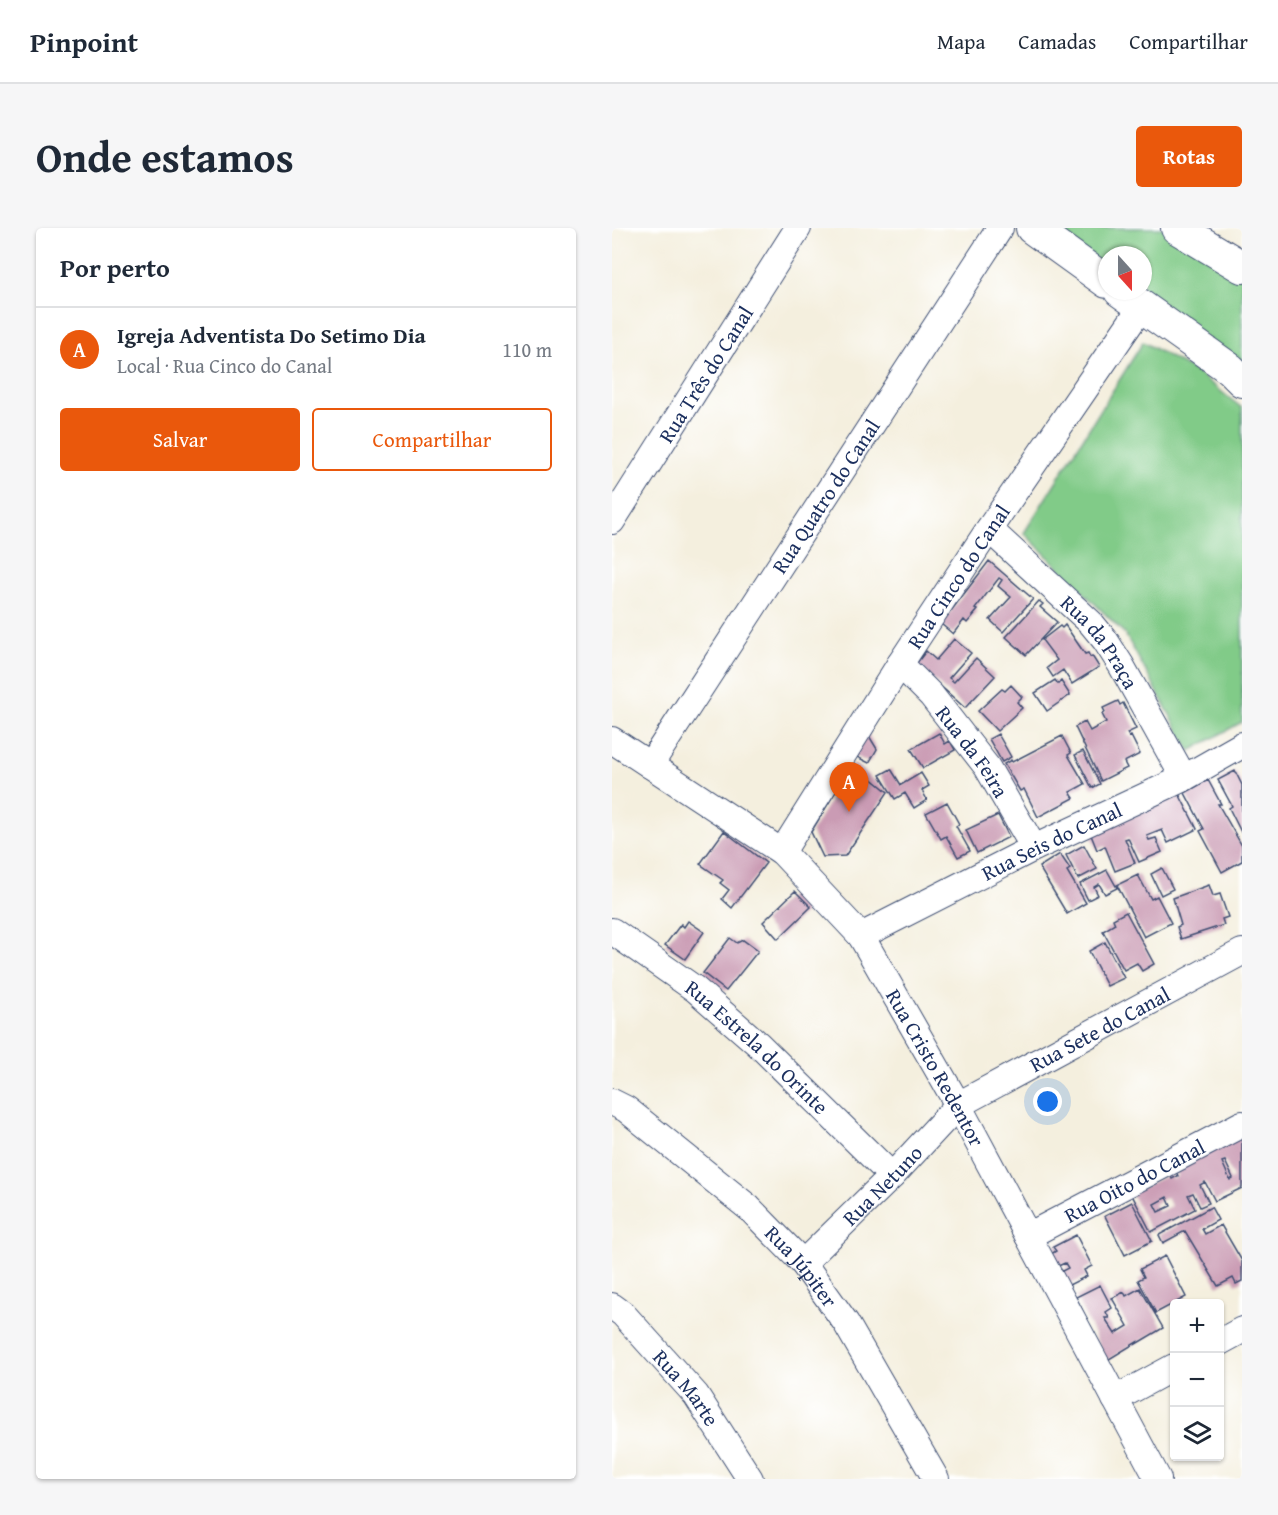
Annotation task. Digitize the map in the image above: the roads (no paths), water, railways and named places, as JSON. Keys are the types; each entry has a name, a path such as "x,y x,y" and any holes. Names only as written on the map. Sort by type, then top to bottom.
{"street":[{"name":"Rua Três do Canal","path":"612,521 798,228"},
{"name":"Rua Quatro do Canal","path":"650,765 1000,228"},
{"path":"1032,228 1098,276"},
{"path":"1177,228 1242,267"},
{"name":"Rua Cinco do Canal","path":"782,852 900,664 989,530 1130,300"},
{"path":"1134,300 1230,369 1242,381"},
{"name":"Rua da Praça","path":"989,530 1091,623 1105,640 1184,778"},
{"name":"Rua da Feira","path":"900,664 931,695 987,767 1034,848"},
{"name":"Rua Cristo Redentor","path":"612,740 782,852 861,936 958,1105 1158,1479"},
{"name":"Rua Seis do Canal","path":"861,936 1034,848 1184,778 1242,745"},
{"name":"Rua Estrela do Orinte","path":"612,931 695,988 758,1044 891,1176"},
{"name":"Rua Sete do Canal","path":"958,1105 1242,952"},
{"name":"Rua Júpiter","path":"612,1102 626,1109 749,1208 803,1263 846,1323 936,1479"},
{"name":"Rua Netuno","path":"803,1263 891,1176 958,1105"},
{"name":"Rua Oito do Canal","path":"1028,1236 1242,1124"},
{"name":"Rua Marte","path":"612,1306 623,1314 696,1395 750,1479"},
{"path":"1224,1340 1242,1330"},
{"path":"1115,1399 1170,1369"}],"place":[{"name":"Igreja Adventista Do Setimo Dia","path":"849,812"}]}
